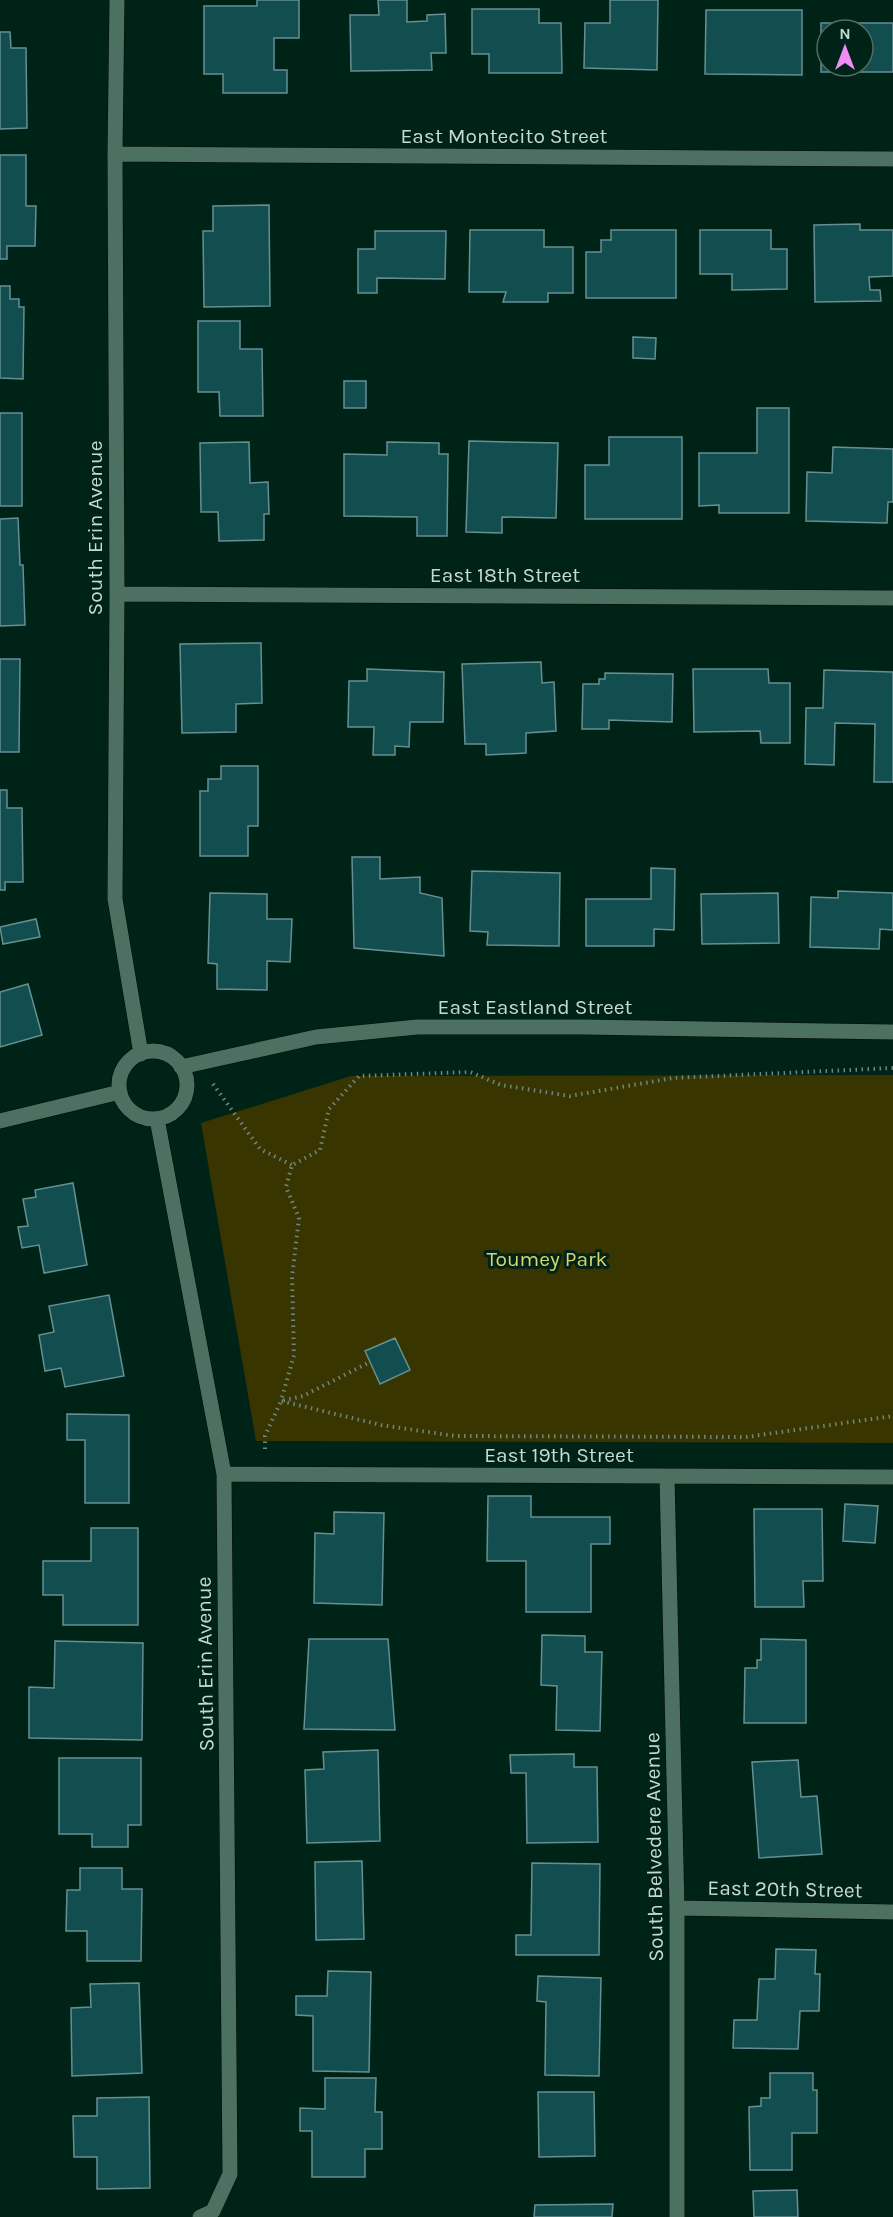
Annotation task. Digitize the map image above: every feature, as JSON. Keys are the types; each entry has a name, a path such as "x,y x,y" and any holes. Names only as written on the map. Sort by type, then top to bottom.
{"street":[{"name":"South Erin Avenue","path":"117,0 115,154 117,594 114,899 141,1054"},
{"name":"East Montecito Street","path":"115,154 893,159"},
{"name":"East 18th Street","path":"117,594 893,598"},
{"name":"East Eastland Street","path":"181,1067 316,1037 417,1027 893,1032"},
{"path":"159,1052 171,1056 181,1067 187,1084 186,1095 181,1105 173,1112 157,1119 142,1117 125,1105 119,1084 122,1072 128,1063 141,1054 159,1052"},
{"path":"0,1121 120,1092"},
{"name":"South Erin Avenue","path":"157,1119 224,1474 230,2174 204,2216"},
{"name":"East 19th Street","path":"224,1474 893,1478"},
{"name":"South Belvedere Avenue","path":"667,1477 677,1908 677,2217"},
{"name":"East 20th Street","path":"677,1908 893,1912"}],"path":[{"path":"198,1063 260,1149 292,1165"},
{"path":"264,1474 266,1436 281,1401 294,1355 292,1277 299,1218 286,1187 292,1165 320,1150 328,1109 359,1076 470,1072 501,1085 570,1096 674,1078 893,1068"},
{"path":"281,1401 303,1396 370,1362"},
{"path":"281,1401 381,1425 455,1436 746,1437 893,1416"}],"green space":[{"name":"Toumey Park","path":"893,1075 893,1443 256,1441 201,1123 351,1076"}],"building":[{"path":"257,0 299,0 299,38 274,38 274,70 287,70 287,93 223,93 223,74 204,74 204,6 257,6"},
{"path":"378,0 407,0 407,22 427,21 427,15 445,14 446,53 431,53 432,70 351,71 350,15 379,15"},
{"path":"610,0 658,0 657,70 584,68 585,23 610,23"},
{"path":"472,9 539,9 539,23 561,23 562,73 489,73 489,54 472,54"},
{"path":"706,10 802,10 802,75 705,74"},
{"path":"875,23 893,23 893,72 875,72"},
{"path":"0,32 10,32 11,48 26,48 27,128 0,129"},
{"path":"0,155 26,155 26,206 36,206 35,246 7,246 7,259 0,259"},
{"path":"269,205 270,306 204,307 203,231 213,231 213,206"},
{"path":"860,224 860,230 893,230 893,276 869,277 870,290 880,290 881,301 815,302 814,225"},
{"path":"470,230 544,230 544,247 573,247 573,293 548,293 548,302 503,302 506,292 469,292"},
{"path":"611,230 676,230 676,298 586,298 586,252 601,252 601,240 611,240"},
{"path":"700,230 771,230 771,249 787,249 787,289 732,290 732,274 700,274"},
{"path":"375,231 446,231 445,279 377,278 377,293 358,293 358,249 375,249"},
{"path":"0,286 10,286 10,299 19,299 19,307 24,307 23,379 0,378"},
{"path":"198,321 240,321 240,349 262,349 263,416 220,416 219,392 198,392"},
{"path":"633,337 656,338 655,359 633,358"},
{"path":"344,381 366,381 366,408 344,408"},
{"path":"757,408 789,408 789,513 719,513 719,505 699,506 699,453 757,453"},
{"path":"0,413 22,413 22,506 0,506"},
{"path":"609,437 682,437 682,519 585,519 585,465 609,465"},
{"path":"469,441 558,443 556,518 502,517 502,533 466,532"},
{"path":"249,442 250,483 268,482 269,514 264,514 264,540 219,541 218,512 201,512 200,443"},
{"path":"387,442 439,443 439,454 448,454 447,536 417,536 417,517 344,516 344,454 387,455"},
{"path":"833,447 893,449 893,502 888,502 887,523 806,521 807,472 832,473"},
{"path":"18,518 20,565 23,565 25,625 0,626 0,519"},
{"path":"261,643 262,703 236,704 236,732 182,733 180,644"},
{"path":"0,659 20,659 19,752 0,752"},
{"path":"541,662 542,683 554,682 556,731 526,733 526,753 486,755 486,744 465,744 462,664"},
{"path":"367,669 444,672 443,722 410,722 409,747 395,746 395,755 373,755 374,727 348,727 349,681 367,681"},
{"path":"693,669 768,669 769,683 790,683 790,743 761,743 760,731 694,732"},
{"path":"824,670 893,672 893,782 874,782 875,724 835,723 834,765 805,764 806,708 823,708"},
{"path":"605,673 673,674 672,722 609,720 609,729 582,729 583,684 599,684 599,679 605,679"},
{"path":"221,766 258,766 258,826 248,826 248,856 200,856 200,791 208,791 208,779 221,779"},
{"path":"0,790 7,790 7,808 22,808 23,882 5,882 5,890 0,890"},
{"path":"352,857 380,857 380,879 420,877 420,893 442,898 444,956 354,948"},
{"path":"651,868 675,869 674,930 654,929 654,946 586,946 586,899 651,899"},
{"path":"472,871 560,873 559,946 487,945 488,932 470,931"},
{"path":"838,891 893,893 893,930 880,929 879,949 810,947 811,897 838,898"},
{"path":"210,893 267,894 267,919 292,919 290,962 267,961 267,990 217,989 217,964 208,963"},
{"path":"778,893 779,943 702,944 701,894"},
{"path":"36,919 40,937 3,944 0,927"},
{"path":"28,984 42,1035 0,1047 0,992"},
{"path":"73,1183 87,1265 44,1273 39,1245 22,1248 18,1227 28,1226 23,1199 36,1197 35,1190"},
{"path":"109,1295 124,1376 65,1387 61,1368 45,1371 39,1335 54,1332 49,1306"},
{"path":"395,1338 410,1370 380,1384 365,1351"},
{"path":"67,1414 129,1415 129,1503 85,1503 85,1440 67,1440"},
{"path":"488,1496 531,1496 531,1517 610,1517 610,1544 591,1544 591,1612 526,1612 526,1561 487,1561"},
{"path":"845,1504 878,1506 875,1543 843,1541"},
{"path":"754,1509 822,1509 823,1581 803,1581 804,1607 755,1607"},
{"path":"334,1512 384,1513 382,1605 314,1603 315,1533 334,1534"},
{"path":"91,1528 138,1528 138,1625 63,1625 63,1595 43,1595 43,1561 91,1561"},
{"path":"542,1635 585,1636 585,1652 602,1652 600,1731 556,1730 557,1686 541,1685"},
{"path":"309,1639 388,1639 395,1730 304,1729"},
{"path":"761,1639 806,1640 806,1723 744,1723 745,1668 757,1668 757,1660 761,1660"},
{"path":"55,1641 143,1643 142,1740 29,1738 29,1687 54,1688"},
{"path":"378,1750 380,1841 307,1843 305,1770 324,1769 323,1752"},
{"path":"574,1754 574,1767 597,1767 598,1842 527,1843 526,1773 511,1773 510,1755"},
{"path":"59,1758 141,1758 141,1825 128,1825 128,1847 92,1847 92,1834 59,1834"},
{"path":"798,1760 801,1797 817,1796 822,1854 759,1858 752,1762"},
{"path":"362,1861 364,1939 316,1940 315,1862"},
{"path":"532,1863 600,1864 599,1955 516,1955 516,1935 531,1935"},
{"path":"80,1868 122,1868 122,1889 142,1889 141,1961 87,1961 87,1931 66,1931 67,1890 80,1890"},
{"path":"776,1949 816,1950 815,1974 820,1974 819,2011 800,2011 798,2049 733,2048 734,2020 757,2020 759,1979 775,1979"},
{"path":"328,1971 371,1972 369,2072 313,2071 313,2016 296,2015 296,1996 327,1996"},
{"path":"538,1976 601,1978 599,2076 545,2075 546,2002 537,2001"},
{"path":"139,1983 142,2073 72,2076 71,2008 91,2007 90,1984"},
{"path":"770,2073 813,2073 813,2090 817,2090 817,2133 792,2133 792,2170 750,2170 749,2107 761,2106 761,2098 770,2098"},
{"path":"325,2078 376,2078 375,2112 382,2112 382,2149 365,2149 365,2177 312,2177 312,2131 300,2131 300,2108 325,2109"},
{"path":"538,2092 594,2092 595,2156 539,2157"},
{"path":"149,2097 150,2188 97,2189 97,2157 74,2157 73,2116 97,2116 97,2098"},
{"path":"797,2190 798,2217 754,2217 753,2191"},
{"path":"613,2204 612,2217 534,2217 535,2205"}]}
